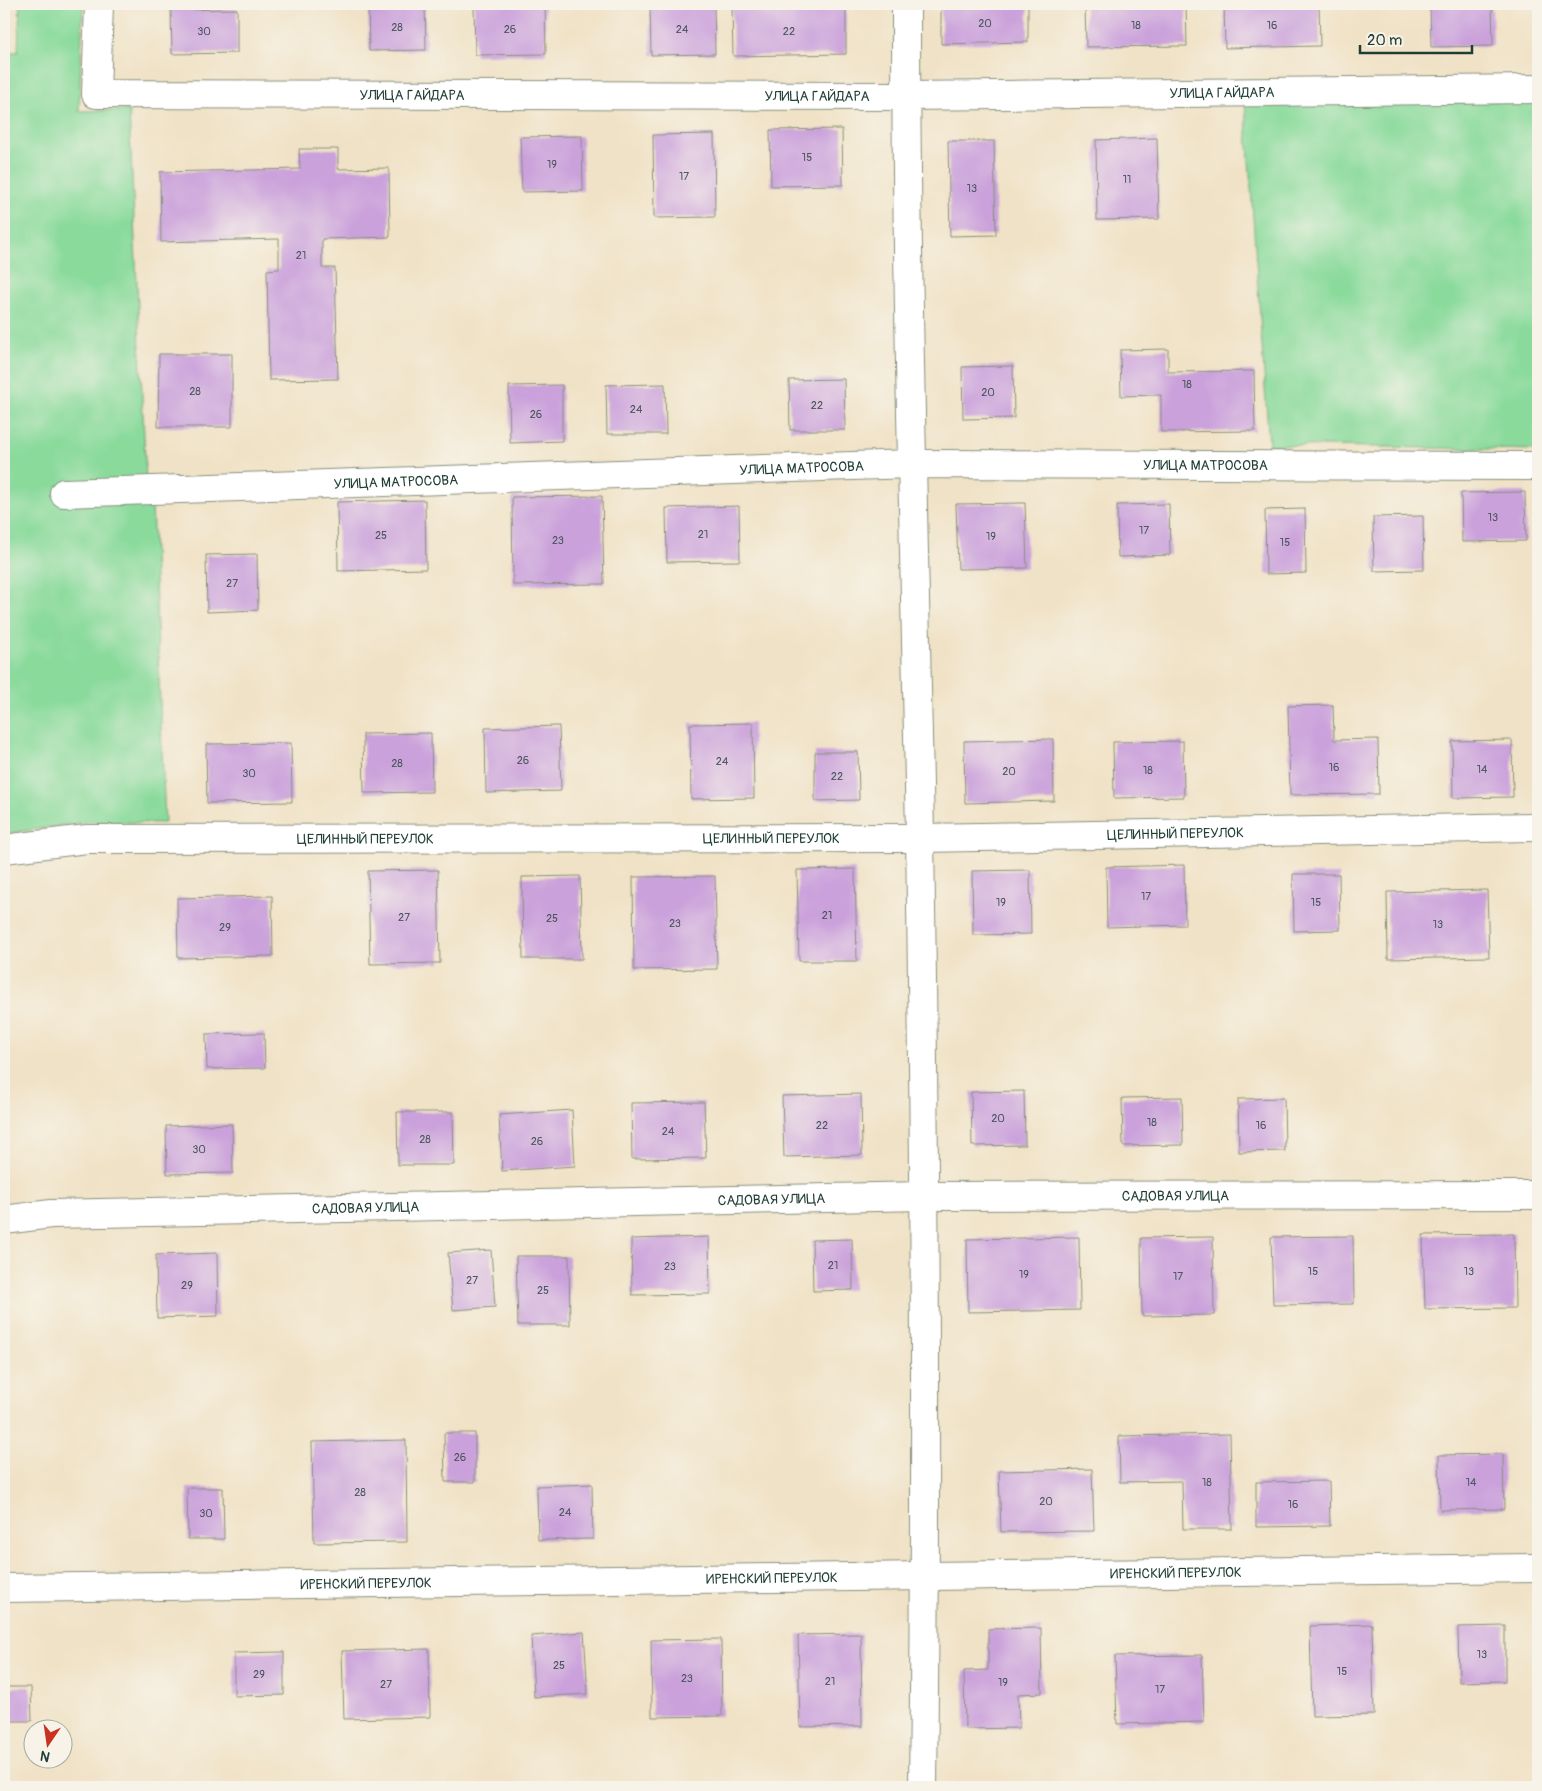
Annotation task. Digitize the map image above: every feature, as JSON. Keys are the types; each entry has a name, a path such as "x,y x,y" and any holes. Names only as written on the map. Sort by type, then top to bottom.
{"street":[{"name":"УЛИЦА ГАЙДАРА","path":"99,4 96,94 906,96 1538,89"},
{"path":"906,4 911,464 920,838 924,1196 926,1577 923,1787"},
{"name":"УЛИЦА МАТРОСОВА","path":"64,493 911,464 1538,466"},
{"name":"ЦЕЛИННЫЙ ПЕРЕУЛОК","path":"4,848 87,839 920,838 1538,827"},
{"name":"САДОВАЯ УЛИЦА","path":"4,1220 51,1214 924,1196 1538,1195"},
{"name":"ИРЕНСКИЙ ПЕРЕУЛОК","path":"4,1588 1538,1568"}],"green space":[{"path":"20,4 83,4 79,111 129,110 146,480 152,505 165,823 86,822 4,834 4,52 18,52"},
{"path":"1538,101 1538,450 1269,445 1245,103"}],"building":[{"path":"368,4 425,4 426,50 369,51"},
{"path":"474,4 545,4 546,54 475,55"},
{"path":"650,4 714,4 715,54 651,55"},
{"path":"941,4 1028,4 1028,42 941,44"},
{"path":"1085,4 1186,4 1187,46 1086,47"},
{"path":"1224,4 1319,4 1320,46 1225,48"},
{"path":"1430,4 1492,4 1493,46 1431,47"},
{"path":"846,6 846,54 733,56 732,8"},
{"path":"237,9 237,53 172,54 171,10"},
{"path":"842,129 843,185 771,186 770,130"},
{"path":"714,134 715,217 654,218 653,135"},
{"path":"582,136 583,191 522,192 520,137"},
{"path":"1157,138 1159,219 1097,220 1096,140"},
{"path":"948,141 994,141 996,235 950,236"},
{"path":"299,149 338,149 338,169 389,168 390,237 322,239 322,268 335,268 338,379 269,380 267,270 279,269 279,239 161,242 160,172 300,169"},
{"path":"1168,349 1168,372 1254,371 1255,431 1161,432 1161,395 1121,396 1120,350"},
{"path":"159,354 232,354 232,427 158,427"},
{"path":"1013,366 1014,418 963,419 962,367"},
{"path":"844,379 845,430 790,430 789,380"},
{"path":"665,384 666,434 607,434 606,385"},
{"path":"562,385 562,441 510,443 509,386"},
{"path":"1525,492 1526,541 1462,542 1461,493"},
{"path":"602,496 604,584 513,585 512,497"},
{"path":"425,500 426,569 338,571 337,502"},
{"path":"1025,503 1027,568 958,569 956,504"},
{"path":"1169,504 1170,555 1118,557 1117,505"},
{"path":"739,506 740,561 667,562 666,508"},
{"path":"1305,509 1306,573 1266,574 1265,510"},
{"path":"1423,516 1424,570 1374,571 1373,517"},
{"path":"257,554 258,610 207,612 206,555"},
{"path":"1333,705 1334,740 1378,739 1379,794 1290,795 1288,706"},
{"path":"753,723 754,798 691,799 690,724"},
{"path":"559,726 561,791 486,793 485,728"},
{"path":"431,733 432,792 364,793 363,734"},
{"path":"1053,739 1054,801 965,803 964,741"},
{"path":"1512,740 1513,797 1453,798 1452,741"},
{"path":"1183,741 1184,797 1114,798 1113,742"},
{"path":"291,743 292,802 207,803 206,744"},
{"path":"815,752 858,752 859,800 815,801"},
{"path":"1184,865 1185,925 1107,927 1106,867"},
{"path":"855,869 857,961 799,961 797,870"},
{"path":"438,870 440,963 370,964 368,871"},
{"path":"1030,870 1031,934 973,935 972,871"},
{"path":"1293,874 1339,874 1340,930 1294,931"},
{"path":"580,876 582,959 523,959 522,877"},
{"path":"715,876 717,969 634,970 633,877"},
{"path":"1487,890 1489,957 1388,959 1387,892"},
{"path":"272,896 273,956 178,958 177,898"},
{"path":"264,1033 265,1068 207,1069 206,1034"},
{"path":"1024,1091 1025,1145 972,1146 971,1092"},
{"path":"861,1094 862,1155 784,1157 782,1096"},
{"path":"1182,1097 1183,1145 1123,1146 1122,1098"},
{"path":"1284,1098 1285,1151 1239,1152 1238,1099"},
{"path":"704,1102 706,1158 632,1159 631,1103"},
{"path":"572,1110 575,1166 502,1171 499,1115"},
{"path":"397,1112 453,1112 454,1165 398,1165"},
{"path":"232,1124 233,1173 167,1174 166,1126"},
{"path":"1514,1234 1515,1308 1425,1309 1423,1235"},
{"path":"1353,1236 1354,1304 1273,1305 1271,1237"},
{"path":"709,1237 710,1294 632,1295 631,1239"},
{"path":"1079,1237 1080,1310 968,1312 967,1239"},
{"path":"1213,1237 1214,1315 1142,1316 1141,1238"},
{"path":"852,1239 853,1290 813,1291 812,1240"},
{"path":"491,1250 495,1307 453,1310 448,1253"},
{"path":"217,1253 218,1316 157,1318 156,1255"},
{"path":"516,1256 569,1256 570,1325 518,1325"},
{"path":"444,1433 475,1433 475,1482 445,1482"},
{"path":"1230,1434 1232,1529 1183,1529 1182,1481 1120,1482 1119,1436"},
{"path":"406,1440 407,1542 314,1543 312,1442"},
{"path":"1503,1454 1504,1509 1440,1510 1439,1455"},
{"path":"1092,1469 1094,1531 1001,1532 999,1471"},
{"path":"1329,1481 1330,1526 1256,1527 1256,1482"},
{"path":"592,1484 593,1539 538,1540 537,1486"},
{"path":"187,1488 223,1488 224,1539 188,1539"},
{"path":"1372,1624 1374,1715 1312,1716 1310,1626"},
{"path":"1505,1626 1505,1681 1459,1682 1458,1627"},
{"path":"1041,1628 1042,1693 1018,1694 1019,1728 965,1729 964,1671 988,1670 988,1629"},
{"path":"584,1632 588,1694 534,1697 531,1636"},
{"path":"861,1634 862,1726 800,1727 798,1635"},
{"path":"721,1639 722,1716 652,1717 651,1640"},
{"path":"429,1649 430,1717 344,1719 342,1651"},
{"path":"284,1652 284,1695 234,1696 234,1653"},
{"path":"1202,1655 1204,1722 1117,1724 1115,1656"},
{"path":"4,1687 31,1687 32,1718 22,1718 22,1721 4,1721"}]}
